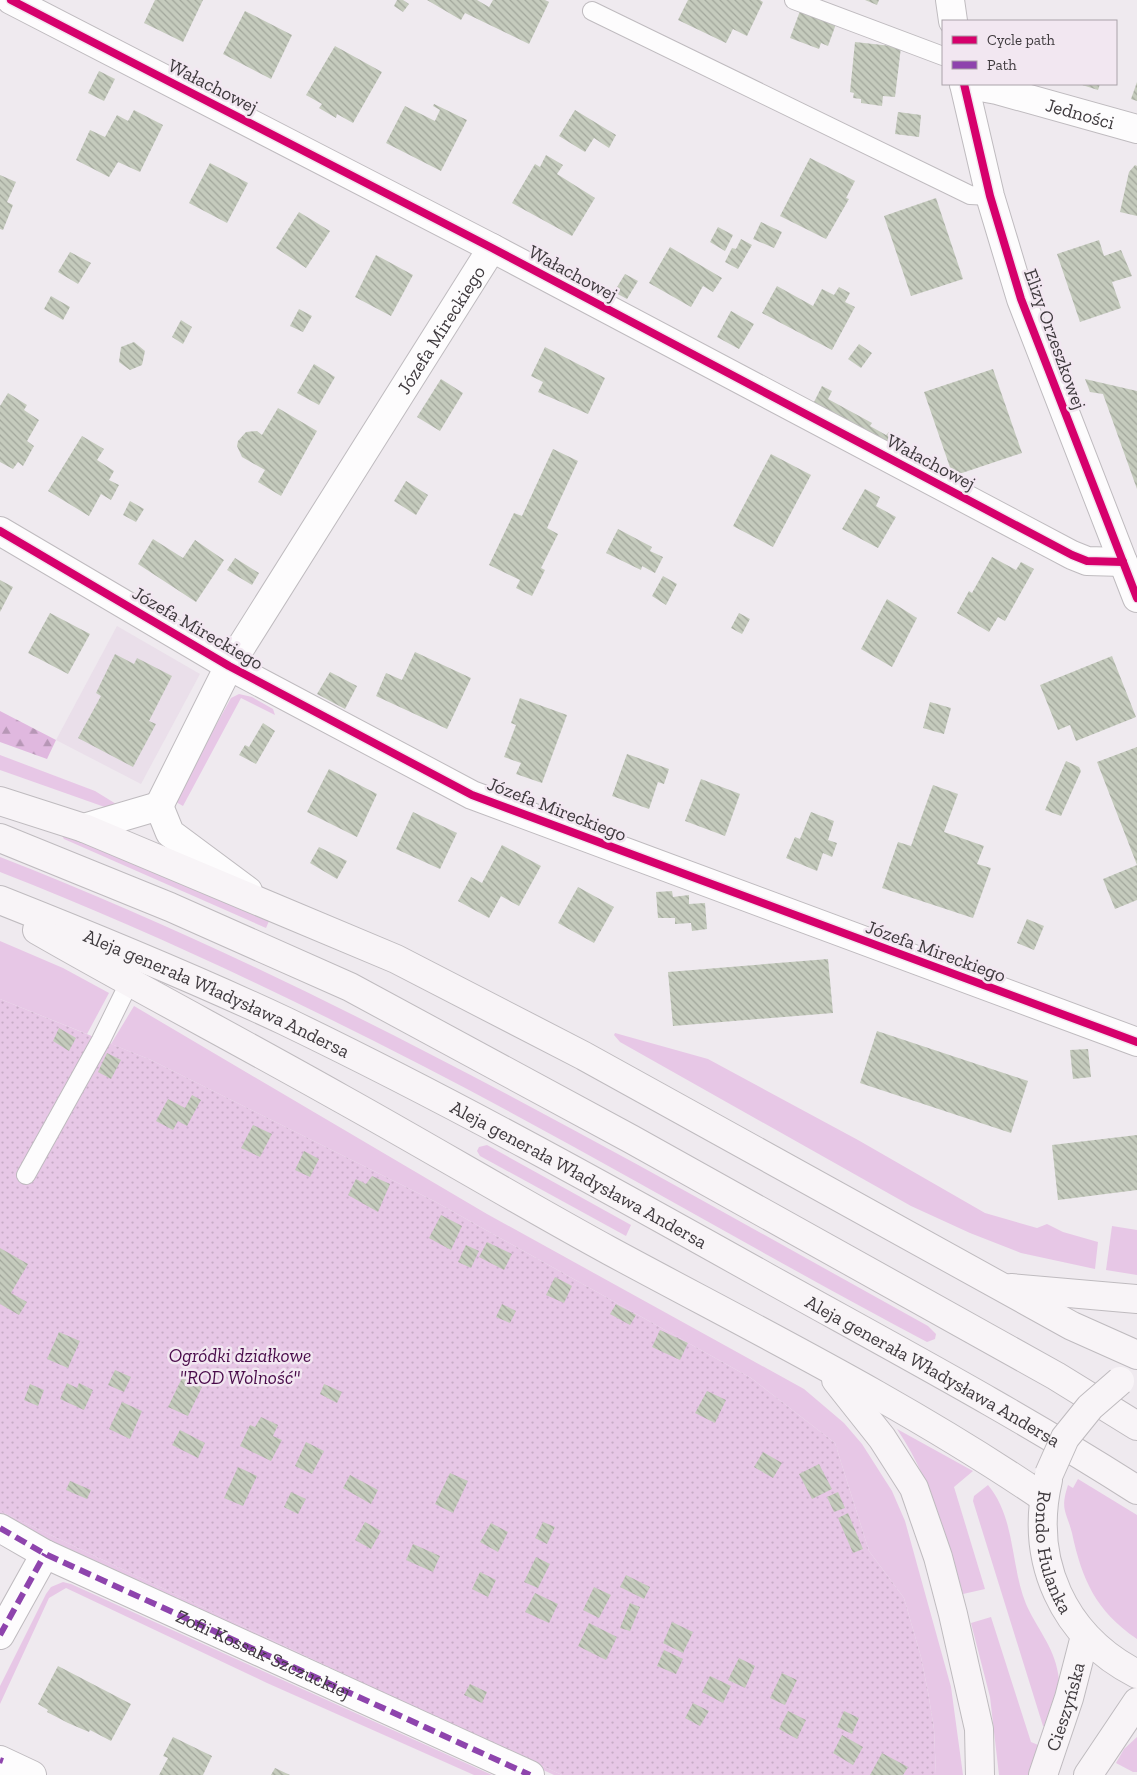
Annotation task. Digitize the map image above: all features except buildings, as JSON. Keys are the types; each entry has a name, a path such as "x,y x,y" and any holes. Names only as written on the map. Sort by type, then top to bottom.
{"main road":[{"path":"0,801 84,828 396,959 584,1056 1072,1326 1137,1355"},
{"path":"0,838 170,907 350,987 1039,1366 1137,1426"},
{"name":"Aleja generała Władysława Andersa","path":"0,900 177,972 284,1021 463,1110 594,1180 1021,1419 1137,1490"},
{"path":"0,908 129,983 340,1098 586,1238 939,1431 1047,1486"},
{"path":"1003,1288 1137,1299"},
{"path":"827,1369 882,1438 914,1488 938,1557 980,1729 980,1775"},
{"name":"Rondo Hulanka","path":"1129,1378 1090,1407 1065,1438 1047,1486 1042,1528 1045,1557 1054,1586 1067,1612 1085,1636 1116,1663 1137,1674"},
{"name":"Cieszyńska","path":"1043,1775 1069,1698 1085,1636"},
{"path":"1088,1775 1137,1702"}],"street":[{"name":"Wałachowej","path":"11,0 492,248 1072,555 1087,561 1122,562"},
{"path":"950,0 953,20"},
{"name":"Elizy Orzeszkowej","path":"964,85 990,196 1021,299 1137,598"},
{"name":"Jedności","path":"970,85 997,90 1137,129"},
{"name":"Józefa Mireckiego","path":"159,806 229,666 492,248"},
{"name":"Józefa Mireckiego","path":"0,531 229,666 472,795 1137,1042"},
{"path":"84,828 159,806 170,833 263,902"},
{"name":"Zofii Kossak-Szczuckiej","path":"0,1528 45,1554 530,1775"},
{"path":"0,1635 45,1554"},
{"path":"0,1760 32,1775"}],"lane":[{"path":"794,0 942,56"},
{"path":"592,11 970,195 990,196"},
{"path":"26,1176 101,1040 129,983"}],"shaded area":[{"path":"117,626 200,674 141,784 56,740"}],"green space":[{"path":"239,694 252,697 273,709 275,715 241,698 183,806 176,802 179,792 231,698"},
{"path":"0,711 56,740 47,759 0,742"},
{"path":"0,755 95,791 121,807 116,811 0,770"},
{"path":"63,833 269,921 266,928 64,839"},
{"path":"0,857 120,906 356,1016 587,1137 928,1326 936,1334 935,1339 927,1342 486,1099 371,1040 161,939 0,872"},
{"path":"0,941 63,968 109,993 87,1034 0,999"},
{"name":"Ogródki działkowe \"ROD Wolność\"","path":"0,999 151,1060 434,1201 751,1378 835,1443 869,1551 904,1598 921,1657 928,1692 934,1729 936,1775 562,1775 407,1704 0,1511"},
{"path":"134,1006 487,1214 804,1389 844,1423 862,1444 892,1491 905,1521 951,1687 963,1775 936,1775 934,1729 928,1692 921,1657 904,1598 869,1551 835,1443 751,1378 434,1201 151,1060 111,1044"},
{"path":"615,1033 708,1059 858,1140 985,1213 1037,1228 1047,1224 1063,1232 1098,1242 1095,1269 1021,1253 970,1233 911,1206 620,1042 614,1035"},
{"path":"487,1145 631,1225 626,1236 480,1156 477,1151 479,1147"},
{"path":"1112,1226 1137,1230 1137,1275 1106,1270"},
{"path":"897,1429 973,1471 954,1487 985,1589 963,1594 928,1488 909,1448"},
{"path":"1078,1479 1137,1515 1137,1639 1101,1606 1086,1580 1064,1505 1068,1485 1073,1488"},
{"path":"988,1485 1004,1512 1017,1573 1026,1604 1053,1654 1056,1664 1059,1687 1051,1730 1043,1726 973,1501 974,1496"},
{"path":"0,1511 407,1704 562,1775 554,1775 51,1544 0,1517"},
{"path":"63,1582 492,1775 474,1775 267,1683 66,1588 49,1598 0,1704 0,1686 46,1594 51,1587"},
{"path":"991,1617 1031,1742 1043,1747 1032,1775 999,1775 990,1697 971,1623"},
{"path":"1137,1737 1137,1772 1133,1772 1116,1763 1124,1749"}],"marked path":[{"path":"0,1528 45,1554 530,1775"},
{"path":"0,1635 45,1554"}],"cycle path":[{"path":"11,0 492,248 1072,555 1087,561 1123,562"},
{"path":"964,85 990,196 1021,299 1137,598"},
{"path":"0,531 229,666 472,795 1137,1042"}]}
